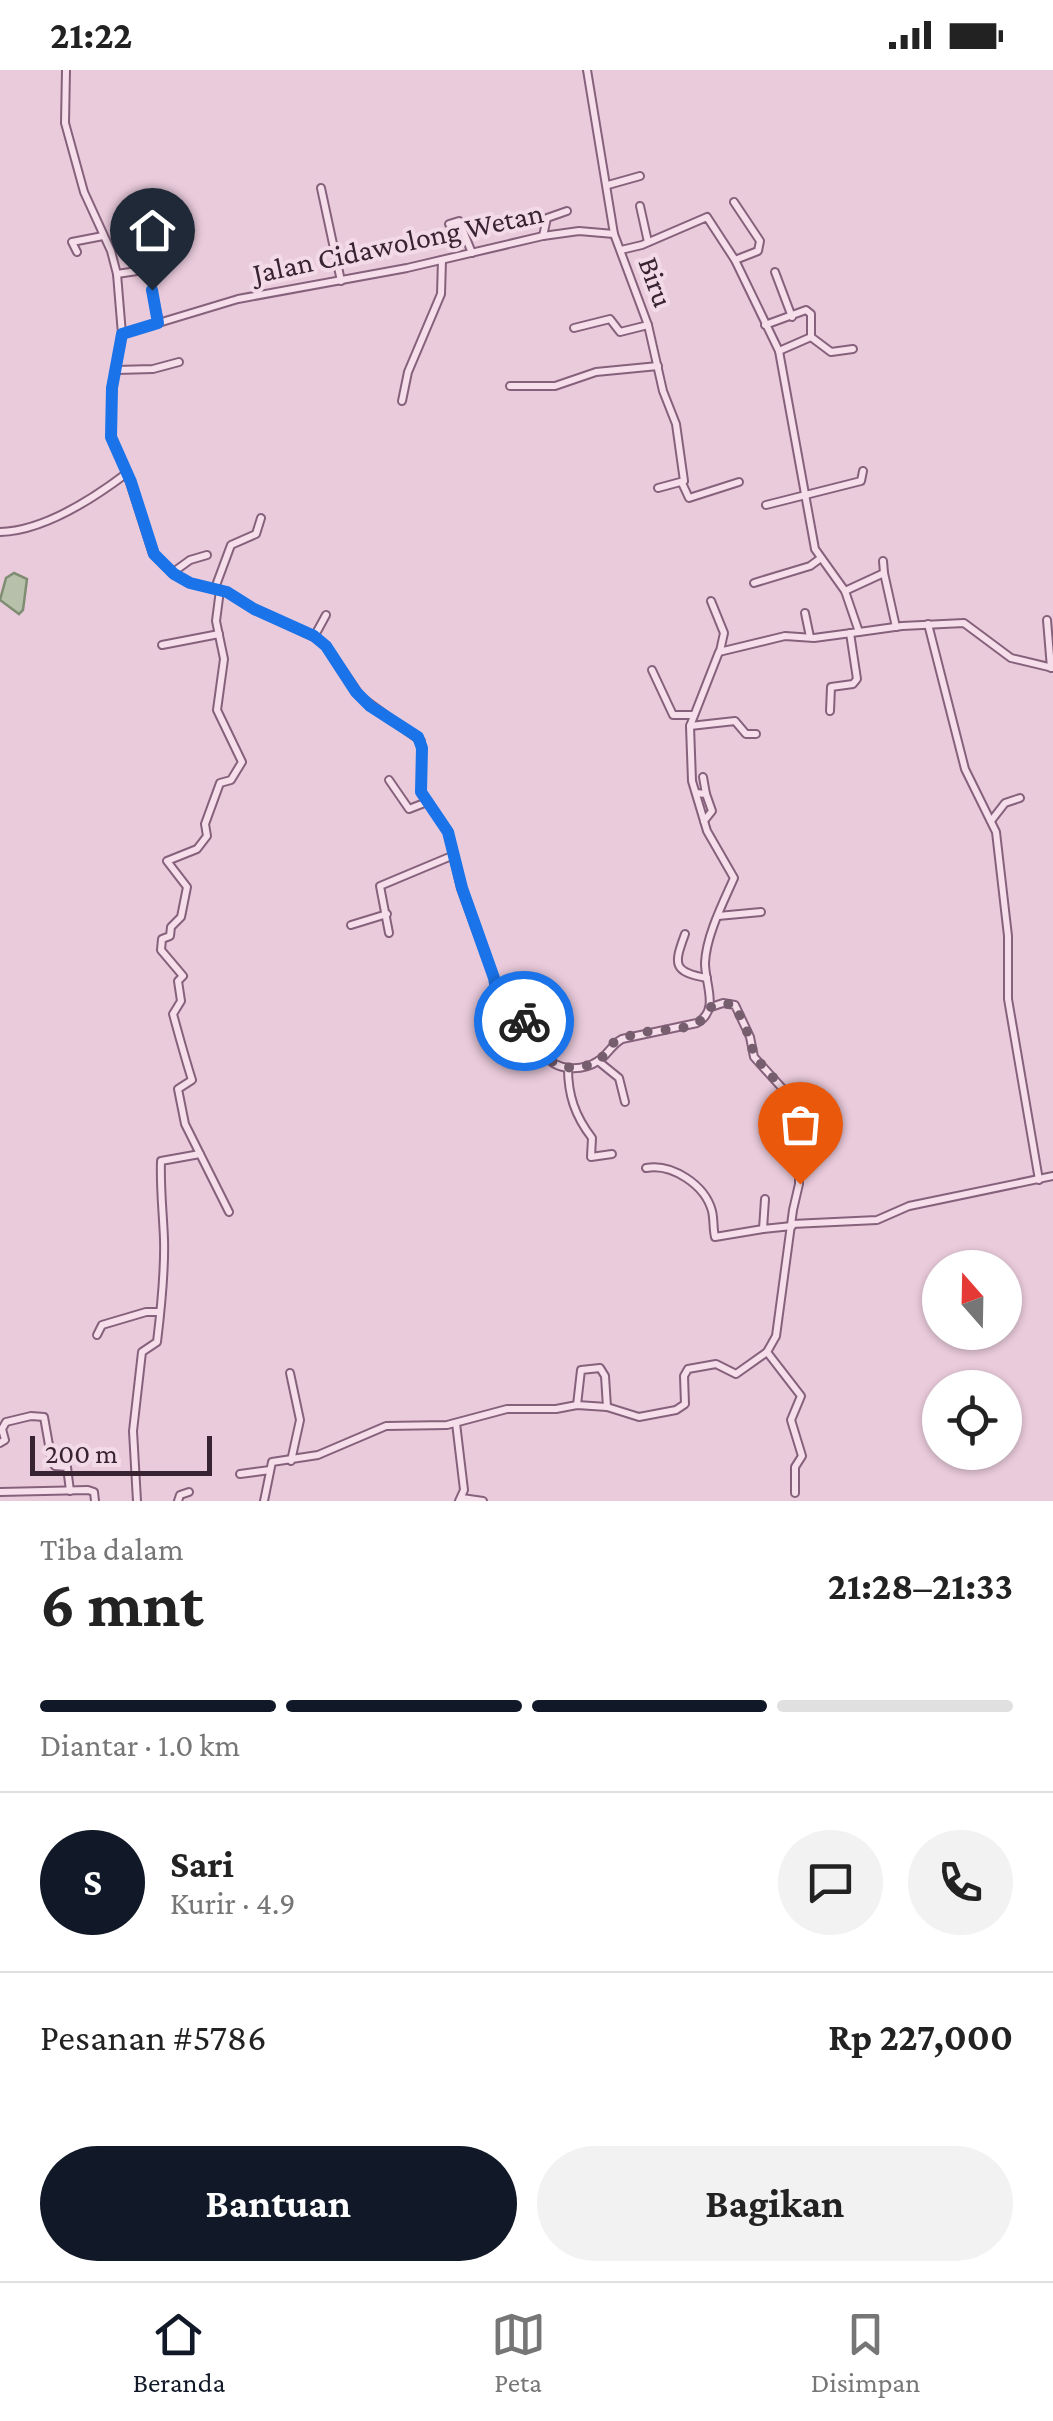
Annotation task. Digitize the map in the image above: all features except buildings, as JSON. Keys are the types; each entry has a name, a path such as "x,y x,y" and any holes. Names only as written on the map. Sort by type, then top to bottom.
{"street":[{"path":"66,70 65,123 84,192 117,274 122,334 111,437 128,473 154,554 172,573 190,583 218,589 314,636 326,646 360,697 421,741 420,786 446,828 475,930 496,985 502,1016 535,1023 549,1058 558,1066 568,1068 598,1061 612,1044 646,1031 697,1023 706,1018 711,1007 706,956 734,876 713,844 696,794 690,726 724,631 710,601"},
{"name":"Biru","path":"588,70 614,234 648,325 680,438 682,482"},
{"path":"608,185 640,176"},
{"path":"320,188 337,252 340,280"},
{"path":"734,202 760,241 758,250 735,260"},
{"path":"640,206 648,242"},
{"path":"544,236 547,218 567,211"},
{"path":"621,250 706,217 735,260 779,351 815,548 845,591 854,633 857,679 854,684 832,687 830,711"},
{"path":"449,224 460,220 472,252"},
{"name":"Jalan Cidawolong Wetan","path":"122,334 238,299 544,236 579,231 614,234"},
{"path":"76,252 72,242 103,236"},
{"path":"402,401 414,357 442,294 442,260"},
{"path":"117,274 150,269"},
{"path":"775,272 792,317"},
{"path":"152,290 158,323"},
{"path":"765,325 809,311 811,337 830,352 854,349"},
{"path":"574,328 604,319 610,319 620,332 648,325"},
{"path":"779,351 811,337"},
{"path":"116,370 152,369 179,362"},
{"path":"510,386 555,386 596,372 658,366"},
{"path":"766,505 861,480 862,471"},
{"path":"0,532 24,528 90,500 128,473"},
{"path":"658,488 682,482 689,498 738,482"},
{"path":"229,1212 185,1124 178,1092 179,1086 192,1080 172,1014 181,1001 178,981 183,976 161,950 162,939 170,936 172,926 181,917 182,896 187,886 167,861 200,848 207,836 206,824 220,784 231,780 242,762 216,710 224,659 216,621 218,589 231,545 256,534 261,518"},
{"path":"172,573 190,560 207,555"},
{"path":"754,583 810,566 821,557"},
{"path":"883,561 896,626"},
{"path":"845,591 884,573"},
{"path":"805,613 810,637"},
{"path":"314,636 326,615"},
{"path":"719,652 785,636 964,623 1012,658 1052,668 1047,620"},
{"path":"928,624 964,769 996,832 1008,936 1008,999 1039,1180"},
{"path":"162,644 219,634"},
{"path":"652,670 673,716 693,715"},
{"path":"690,726 735,721 746,734 756,734"},
{"path":"704,777 712,814 704,820"},
{"path":"389,780 409,809 427,802"},
{"path":"696,794 706,794"},
{"path":"991,821 1004,803 1020,798"},
{"path":"389,934 379,891 382,884 454,855"},
{"path":"718,916 761,912"},
{"path":"351,925 387,914"},
{"path":"685,934 677,956 679,967 687,974 706,978"},
{"path":"496,985 523,986 541,992"},
{"path":"264,1501 272,1462 318,1454 386,1426 456,1424 507,1409 556,1409 577,1404 607,1407 639,1417 680,1409 685,1404 684,1376 688,1369 716,1364 736,1374 768,1352 777,1330 800,1184 790,1138 796,1112 792,1099 754,1056 735,1005 711,1007"},
{"path":"598,1061 619,1078 626,1102"},
{"path":"568,1068 570,1098 583,1128 592,1138 590,1156 612,1154"},
{"path":"137,1501 135,1410 142,1352 158,1342 164,1238 160,1162 200,1154"},
{"path":"646,1168 674,1170 684,1176 711,1208 715,1237 877,1220 910,1206 1053,1176"},
{"path":"763,1229 765,1199"},
{"path":"97,1334 102,1325 146,1312 160,1312"},
{"path":"768,1352 801,1396 790,1420 802,1456 796,1465 796,1493"},
{"path":"577,1404 581,1370 600,1368 605,1376 607,1407"},
{"path":"290,1374 300,1420 291,1460"},
{"path":"0,1443 5,1440 4,1424 44,1416 52,1462 66,1467 70,1491"},
{"path":"456,1424 461,1500 482,1501"},
{"path":"240,1474 270,1470"},
{"path":"0,1492 91,1490 95,1501"},
{"path":"178,1501 180,1495 189,1492"}],"shaded area":[{"path":"14,573 27,579 23,610 19,614 0,600 6,578"}],"way so far":[{"path":"524,1021 538,1026 549,1058 558,1066 572,1068 598,1061 612,1044 622,1039 697,1023 706,1018 711,1007 735,1005 754,1056 792,1099 796,1112 790,1138 800,1184"}],"route":[{"path":"152,290 158,323 122,334 112,388 111,437 128,473 154,554 174,574 190,583 227,592 314,636 326,646 344,676 370,706 418,737 422,748 421,792 448,832 462,888 496,982 500,1012 505,1019 524,1021"}]}
